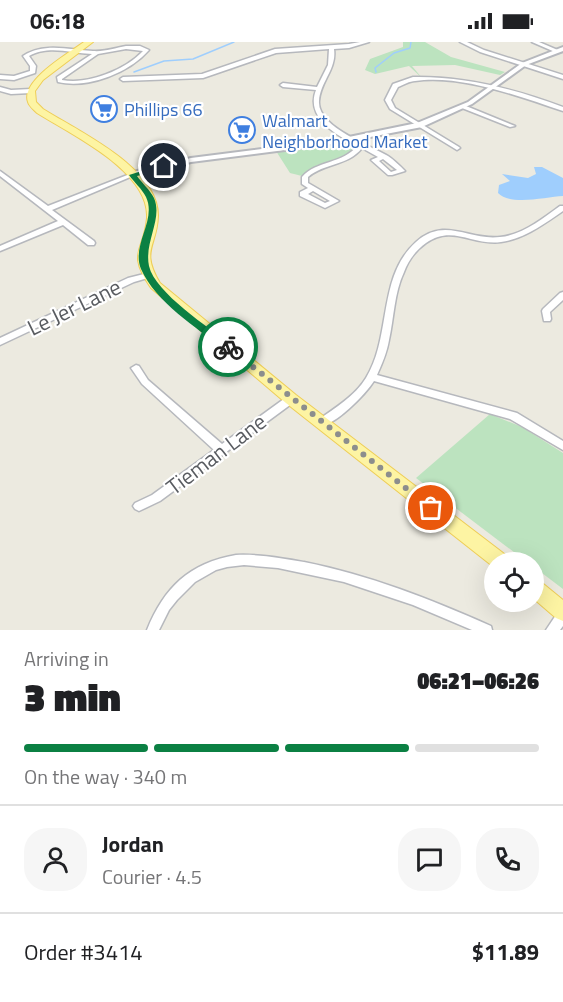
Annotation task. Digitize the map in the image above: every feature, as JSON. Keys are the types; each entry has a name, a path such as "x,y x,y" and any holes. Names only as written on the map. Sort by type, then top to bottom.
{"main road":[{"path":"92,48 78,50 40,78 31,91 32,102 40,111 118,162 150,197 152,219 143,244 142,257 148,275 168,298 291,399 488,552"},
{"path":"544,596 563,612"}],"street":[{"path":"123,79 203,76 266,53 366,42"},
{"path":"463,42 482,51 563,77"},
{"path":"535,42 560,50"},
{"path":"116,43 141,43 146,49 143,54 101,76 75,84 60,81 59,78 92,48 116,43"},
{"path":"1,78 28,75 34,68 27,58 28,53 37,48 55,44 78,50"},
{"path":"331,46 333,59 315,100 318,112 360,147 385,157"},
{"path":"47,209 132,175 185,161 349,139 418,125 464,107 524,64 560,50"},
{"path":"457,148 390,105 388,97 400,85 439,78 528,96 563,109"},
{"path":"283,85 319,89"},
{"path":"0,89 11,92 31,91"},
{"path":"464,107 512,126"},
{"path":"312,189 305,184 307,174 345,158 360,147"},
{"path":"0,173 91,243"},
{"path":"322,423 361,390 372,377 380,353 396,280 404,262 419,244 431,236 449,231 492,241 507,239 561,212"},
{"path":"0,249 63,222"},
{"name":"Le Jer Lane","path":"0,342 131,280 148,275"},
{"path":"546,319 546,311 563,295"},
{"path":"136,368 145,382 221,450"},
{"path":"372,377 513,416 563,447"},
{"name":"Tieman Lane","path":"139,506 156,498 291,399"},
{"path":"153,630 167,601 182,584 214,566 244,560 265,560 312,569 374,585 414,598 486,630"},
{"path":"552,630 563,616"}],"green space":[{"path":"403,42 425,42 451,57 505,72 500,75 455,65 412,66 422,78 409,66 375,74 365,70 370,59 403,47"},
{"path":"344,142 356,148 344,156 315,167 302,176 290,173 276,151"},
{"path":"490,414 522,427 563,453 563,589 544,575 544,552 514,552 416,478"}],"water":[{"path":"534,167 542,167 563,178 563,196 519,200 504,197 498,193 499,185 510,181 502,174 528,178 536,174"}],"waterway":[{"path":"134,72 164,61 193,59 234,42"},
{"path":"376,72 375,68 394,53 410,48 411,42"}],"way so far":[{"path":"228,347 431,508"}],"place":[{"name":"Phillips 66","path":"104,109"},
{"name":"Walmart Neighborhood Market","path":"242,130"}],"route":[{"path":"164,166 132,175 150,197 152,208 152,219 143,244 142,257 145,267 155,285 168,298 228,347"}]}
